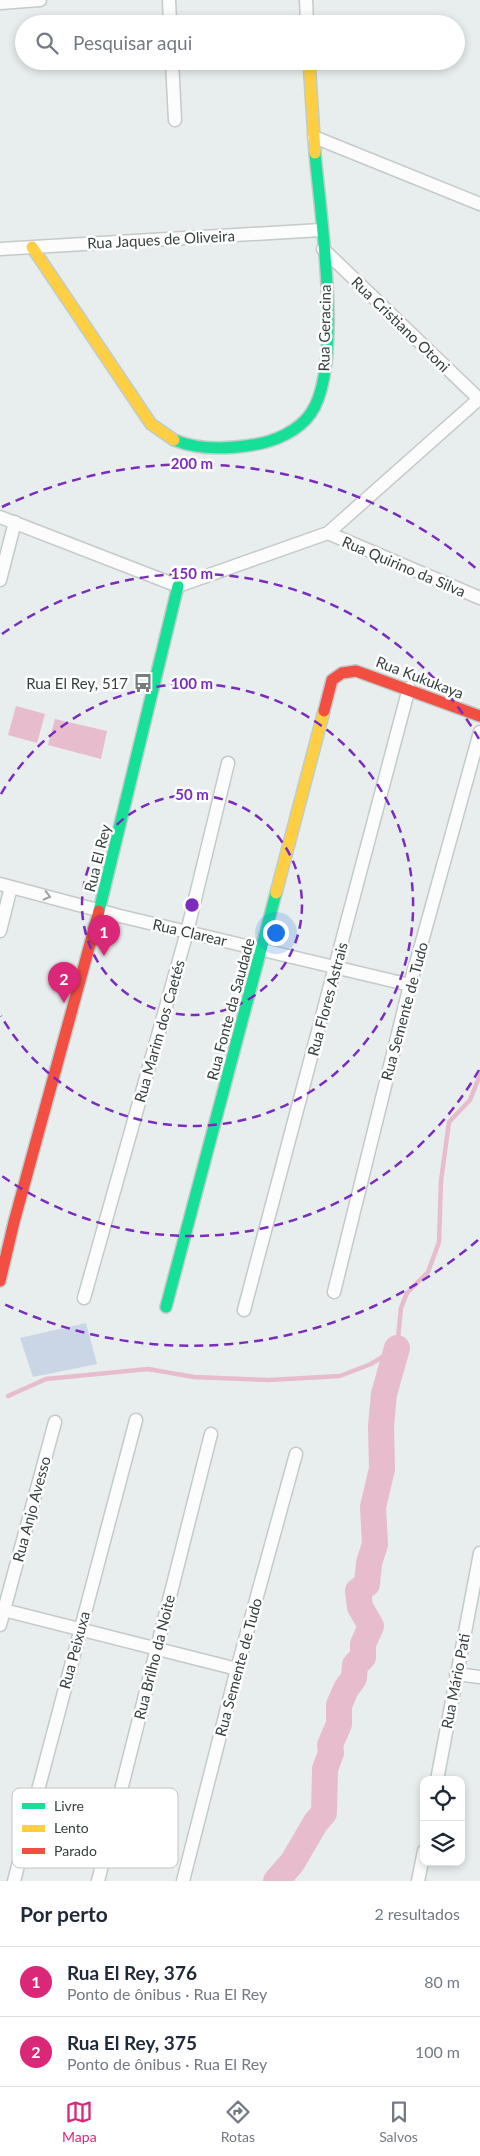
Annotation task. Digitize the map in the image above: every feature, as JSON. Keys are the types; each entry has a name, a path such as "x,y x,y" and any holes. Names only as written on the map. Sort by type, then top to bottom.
{"street":[{"path":"0,3 40,0"},
{"path":"169,0 170,15"},
{"path":"306,0 307,15"},
{"path":"172,70 175,120"},
{"name":"Rua Geracina","path":"32,247 150,424 170,439 184,444 226,448 260,444 288,434 312,412 319,398 327,366 328,309 310,70"},
{"path":"314,137 480,204"},
{"name":"Rua Jaques de Oliveira","path":"0,249 322,230"},
{"name":"Rua Cristiano Otoni","path":"323,249 479,398"},
{"path":"0,517 178,586 328,533 479,398"},
{"path":"0,580 15,522"},
{"name":"Rua Quirino da Silva","path":"328,533 480,598"},
{"name":"Rua El Rey","path":"0,1281 99,910 178,586"},
{"name":"Rua Kukukaya","path":"349,670 360,671 409,688 480,716"},
{"name":"Rua Fonte da Saudade","path":"166,1307 332,680 338,674 349,670"},
{"name":"Rua Flores Astrais","path":"244,1310 409,688"},
{"name":"Rua Semente de Tudo","path":"334,1292 410,985 480,732"},
{"name":"Rua Marim dos Caetés","path":"84,1298 188,932 228,763"},
{"path":"0,931 6,886"},
{"name":"Rua Clarear","path":"6,886 410,985"},
{"name":"Rua Peixuxa","path":"38,1788 136,1420"},
{"name":"Rua Anjo Avesso","path":"0,1626 2,1609 55,1422"},
{"name":"Rua Brilho da Noite","path":"121,1788 211,1434"},
{"name":"Rua Semente de Tudo","path":"183,1881 237,1670 296,1454"},
{"name":"Rua Mário Pati","path":"438,1776 480,1553"},
{"path":"2,1609 237,1670"},
{"path":"456,1674 480,1677"},
{"path":"418,1881 421,1866"},
{"name":"Rua Peixuxa","path":"14,1881 17,1868"},
{"name":"Rua Brilho da Noite","path":"98,1881 101,1868"}],"shaded area":[{"path":"16,706 45,714 37,743 8,735"},
{"path":"55,719 107,731 101,759 48,745"},
{"path":"86,1323 97,1364 33,1377 20,1338"}],"waterway":[{"path":"8,1396 46,1379 148,1369 194,1377 269,1380 340,1376 371,1364 397,1348 401,1308 407,1293 428,1272 439,1242 441,1181 449,1122 470,1100 480,1075"},
{"path":"276,1881 292,1863 316,1822 324,1813 325,1769 331,1753 330,1745 339,1724 339,1705 346,1689 354,1678 355,1665 363,1657 363,1644 371,1626 360,1607 358,1591 367,1584 369,1563 375,1544 373,1507 382,1469 381,1426 384,1394 397,1348"}],"traffic: fast":[{"path":"174,440 193,446 213,448 260,444 285,435 300,425 311,413 321,391 326,361 328,325 325,249 315,153"},
{"path":"99,911 178,586"},
{"path":"166,1307 276,893"}],"traffic: slow":[{"path":"310,70 315,153"},
{"path":"32,247 151,424 174,440"},
{"path":"276,893 324,711"}],"traffic: jam":[{"path":"324,711 332,680 342,673 356,671 480,716"},
{"path":"0,1281 14,1222 99,911"}],"place":[{"name":"Rua El Rey, 517","path":"143,683"},
{"name":"Rua El Rey, 376","path":"104,956"},
{"name":"Rua El Rey, 375","path":"64,1003"}]}
